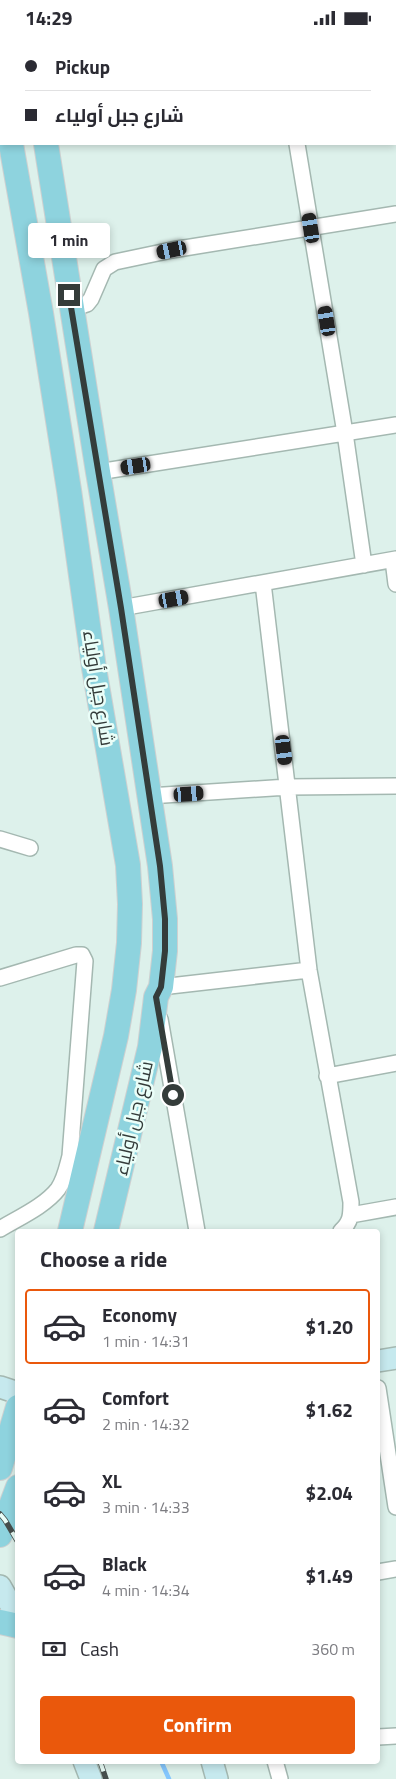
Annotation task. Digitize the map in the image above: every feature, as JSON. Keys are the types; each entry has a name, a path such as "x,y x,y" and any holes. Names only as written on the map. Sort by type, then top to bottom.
{"main road":[{"name":"شارع جبل أولياء","path":"16,145 94,668 126,856 130,904 128,962 118,1027 70,1229"},
{"name":"شارع جبل أولياء","path":"46,145 121,608 160,866 165,919 165,951 150,1047 106,1229"},
{"path":"0,1469 12,1417"},
{"path":"0,1535 15,1495"},
{"path":"0,1622 15,1625"}],"street":[{"path":"297,145 345,433 364,565"},
{"path":"72,309 87,304 104,269 115,262 172,250 396,214"},
{"path":"98,472 396,425"},
{"path":"121,608 394,560 396,584"},
{"path":"264,583 309,970 351,1202 352,1215 348,1224 343,1229"},
{"path":"149,796 288,787 396,787"},
{"path":"0,839 30,848"},
{"path":"0,978 76,955 82,955 86,961 70,1156 66,1173 58,1189 38,1206 0,1229"},
{"path":"197,1229 158,992 309,970"},
{"path":"327,1076 396,1063"},
{"path":"352,1215 396,1207"},
{"path":"380,1361 396,1358"},
{"path":"0,1387 15,1392"},
{"path":"380,1401 395,1498"},
{"path":"380,1572 396,1569"},
{"path":"0,1586 15,1613"},
{"path":"380,1737 396,1736"},
{"path":"85,1764 91,1779"},
{"path":"213,1764 216,1779"},
{"path":"276,1764 280,1779"}],"waterway":[{"path":"162,1764 169,1779"}],"railway":[{"path":"0,1514 15,1537"},
{"path":"101,1764 106,1779"}],"route":[{"path":"69,295 121,608 130,679 160,866 165,919 165,951 161,987 156,997 173,1095"}]}
